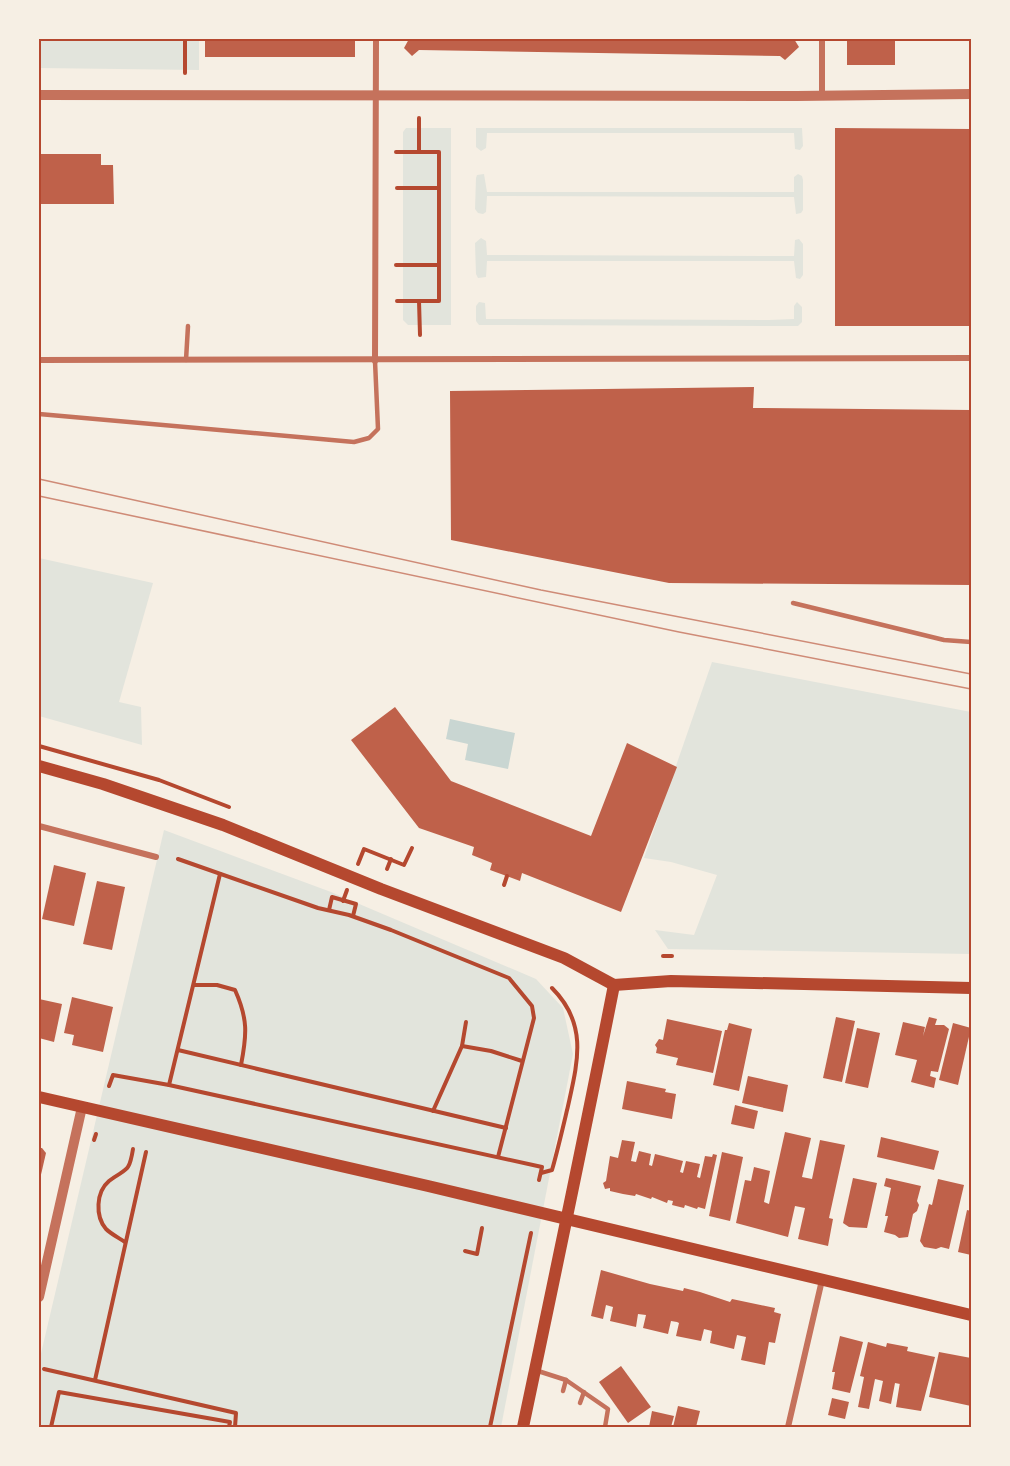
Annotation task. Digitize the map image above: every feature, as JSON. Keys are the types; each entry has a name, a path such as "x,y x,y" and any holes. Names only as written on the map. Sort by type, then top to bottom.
{"main road":[{"path":"39,766 103,784 223,825 381,889 564,958 614,985 671,981 971,988"},
{"path":"524,1427 614,985"},
{"path":"39,1097 971,1315"}],"street":[{"path":"375,39 375,361"},
{"path":"822,39 822,96"},
{"path":"39,95 376,97 971,94"},
{"path":"39,360 971,358"},
{"path":"39,826 156,857"},
{"path":"39,1297 82,1107"},
{"path":"788,1427 822,1280"}],"lane":[{"path":"186,360 188,326"},
{"path":"39,414 354,442 369,438 378,429 375,361"},
{"path":"792,603 944,640 971,642"},
{"path":"535,1370 566,1380 608,1409 605,1427"},
{"path":"563,1391 566,1380"},
{"path":"580,1403 584,1392"},
{"path":"596,1411 598,1402"}],"path":[{"path":"185,39 185,73"},
{"path":"419,118 419,152"},
{"path":"396,152 439,152 439,301 397,301"},
{"path":"397,188 438,188"},
{"path":"396,265 438,266"},
{"path":"419,301 420,335"},
{"path":"39,746 159,780 230,807"},
{"path":"364,849 404,865 412,848"},
{"path":"178,859 353,916 509,978 532,1006 534,1018 498,1157"},
{"path":"387,869 391,860"},
{"path":"169,1085 220,874"},
{"path":"504,885 507,876"},
{"path":"329,910 332,897 356,904 353,916"},
{"path":"663,956 672,956"},
{"path":"194,985 217,985 235,990 244,1009 247,1029 241,1065"},
{"path":"541,1173 552,1170 577,1063 577,1036 570,1012 552,988"},
{"path":"433,1111 462,1046 466,1022"},
{"path":"462,1046 491,1051 522,1061"},
{"path":"178,1050 506,1128"},
{"path":"109,1086 113,1075 169,1085 542,1167 539,1180"},
{"path":"94,1140 96,1134"},
{"path":"126,1242 106,1228 98,1206 104,1187 110,1180 126,1171 131,1162 133,1149"},
{"path":"95,1380 146,1152"},
{"path":"465,1251 477,1254 482,1228"},
{"path":"490,1427 531,1233"},
{"path":"44,1369 237,1413 235,1427"},
{"path":"51,1427 59,1392 230,1422 229,1427"}],"shaded area":[{"path":"39,39 199,39 199,70 39,68"},
{"path":"406,128 451,128 451,325 408,325 403,320 403,132"},
{"path":"476,128 802,128 803,146 800,150 795,149 794,133 487,133 486,148 481,151 476,147"},
{"path":"484,174 487,192 794,192 794,177 798,174 803,180 803,210 796,214 794,197 487,196 486,212 483,214 478,213 475,209 476,178 477,175"},
{"path":"481,238 486,241 487,255 794,256 795,240 799,239 803,244 803,275 800,279 796,278 794,261 487,261 486,277 478,278 475,243"},
{"path":"479,302 485,303 486,319 769,320 794,319 794,306 797,302 802,307 802,322 798,326 479,325 476,321 476,306"},
{"path":"39,558 153,583 119,702 141,707 142,745 39,716"},
{"path":"712,662 971,712 971,954 668,949 655,930 694,935 717,875 671,862 644,858"},
{"path":"450,719 515,733 508,769 465,760 468,744 446,739"},
{"path":"164,830 331,892 536,979 563,1008 573,1054 501,1427 39,1427 39,1362"}],"building":[{"path":"205,39 355,39 355,57 205,57"},
{"path":"409,39 794,39 799,47 785,60 780,56 419,50 412,56 404,48"},
{"path":"847,39 895,39 895,65 847,65"},
{"path":"835,128 971,129 971,326 835,326"},
{"path":"39,154 101,154 101,165 113,165 114,204 39,204"},
{"path":"754,387 753,408 971,410 971,585 669,583 451,540 450,391"},
{"path":"395,707 451,781 591,836 627,743 677,767 621,912 522,873 520,881 490,870 492,863 472,855 474,847 419,828 351,740"},
{"path":"54,865 86,873 74,926 42,919"},
{"path":"97,881 125,887 112,950 83,944"},
{"path":"72,997 113,1007 103,1052 72,1045 74,1035 64,1033"},
{"path":"39,999 62,1004 54,1042 39,1038"},
{"path":"836,1017 855,1021 842,1082 823,1078"},
{"path":"929,1017 937,1019 935,1025 944,1025 949,1029 938,1072 931,1071 930,1076 936,1078 934,1088 911,1082 917,1060 895,1055 903,1022 925,1027 923,1036"},
{"path":"667,1019 722,1031 713,1073 676,1065 678,1058 656,1053 655,1045 659,1039 663,1040"},
{"path":"729,1023 752,1029 739,1091 713,1085 725,1030"},
{"path":"953,1023 971,1028 958,1085 939,1080"},
{"path":"857,1028 880,1033 868,1088 845,1083"},
{"path":"748,1076 788,1085 783,1112 742,1103"},
{"path":"627,1081 666,1089 665,1092 676,1094 672,1119 622,1109"},
{"path":"735,1105 758,1111 754,1129 731,1124"},
{"path":"785,1132 811,1138 802,1177 812,1179 820,1140 845,1145 829,1218 833,1219 828,1246 798,1239 805,1208 795,1206 788,1237 736,1223 745,1180 751,1181 754,1167 770,1171 764,1202 769,1204"},
{"path":"881,1137 939,1151 934,1170 877,1157"},
{"path":"622,1140 635,1142 631,1161 636,1162 639,1151 651,1154 649,1165 652,1166 655,1154 683,1161 680,1172 683,1173 686,1161 700,1164 697,1177 700,1178 705,1156 717,1155 705,1209 685,1205 684,1208 672,1205 673,1201 668,1200 667,1203 652,1197 651,1199 636,1194 635,1196 610,1191 610,1188 605,1189 603,1183 606,1181 610,1156 618,1158"},
{"path":"39,1148 46,1153 40,1179"},
{"path":"722,1152 743,1157 730,1221 709,1216"},
{"path":"853,1178 877,1183 867,1228 849,1227 843,1223"},
{"path":"886,1178 921,1186 917,1201 919,1205 913,1214 908,1237 899,1238 884,1232 891,1188 884,1186"},
{"path":"938,1179 964,1185 949,1249 924,1247 920,1241"},
{"path":"967,1210 971,1211 971,1255 958,1252"},
{"path":"601,1270 650,1284 683,1291 684,1288 730,1302 732,1299 775,1308 774,1312 781,1314 775,1343 769,1342 765,1365 741,1360 746,1337 737,1335 734,1349 710,1343 712,1331 704,1329 701,1341 676,1336 679,1323 677,1322 671,1321 668,1334 643,1328 646,1315 638,1314 636,1327 610,1321 613,1307 606,1305 603,1319 591,1316"},
{"path":"840,1336 863,1342 850,1393 832,1389 835,1372 832,1372"},
{"path":"868,1342 886,1347 887,1343 908,1347 907,1351 935,1357 921,1411 896,1407 900,1384 895,1383 891,1404 879,1401 883,1381 875,1379 869,1409 858,1407 864,1377 860,1376"},
{"path":"939,1352 971,1358 971,1406 929,1397"},
{"path":"621,1366 651,1407 628,1423 599,1382"},
{"path":"832,1398 849,1402 845,1419 828,1415"},
{"path":"678,1406 700,1411 696,1427 673,1427"},
{"path":"652,1411 674,1416 671,1427 649,1427"}],"tram line":[{"path":"39,479 541,590 971,674"},
{"path":"39,496 679,632 971,689"}]}
